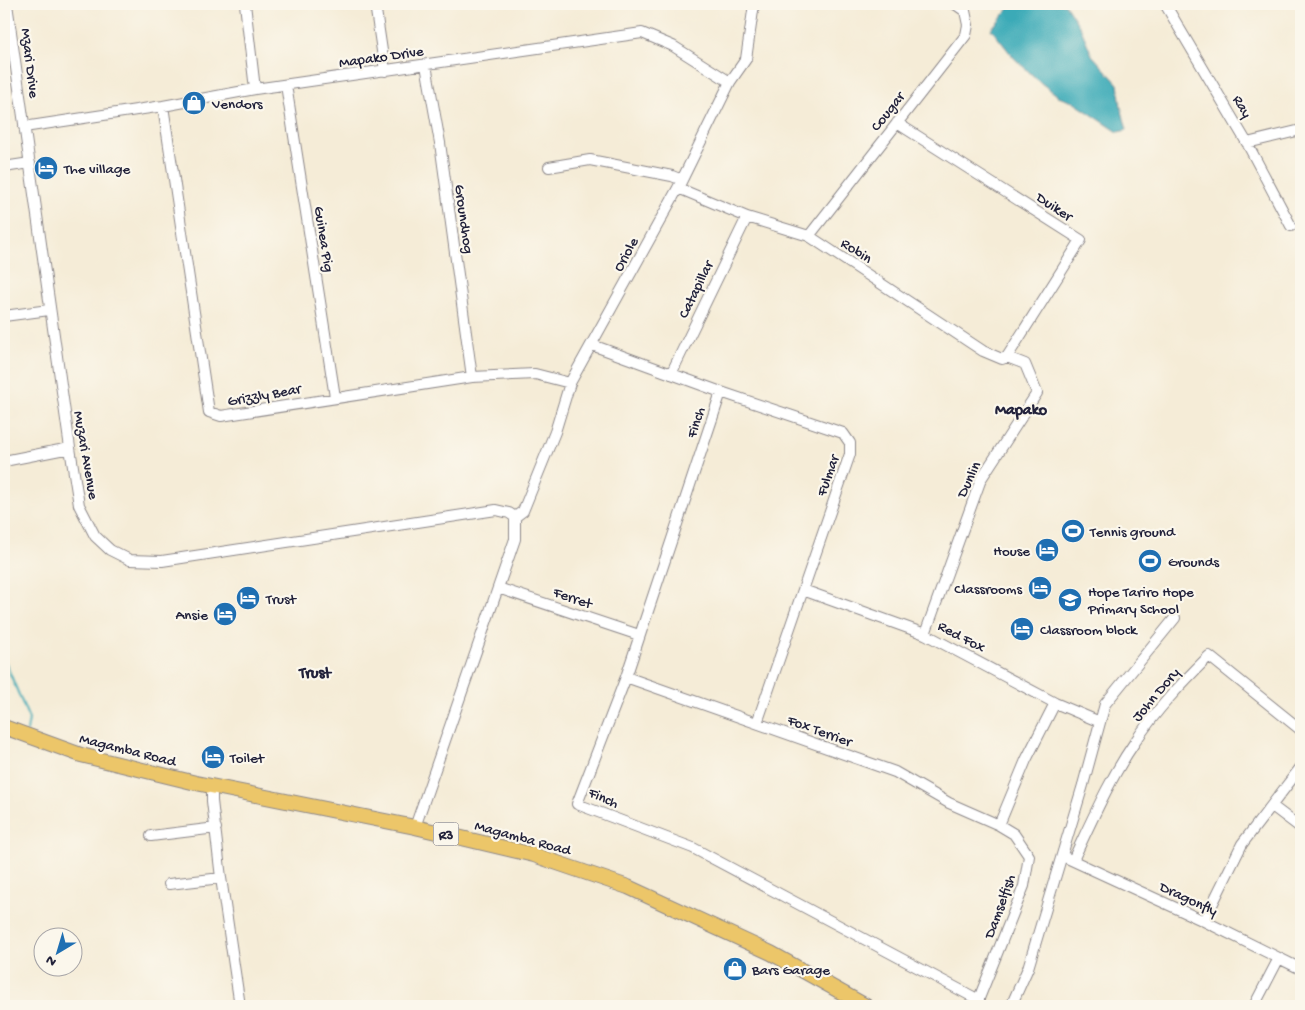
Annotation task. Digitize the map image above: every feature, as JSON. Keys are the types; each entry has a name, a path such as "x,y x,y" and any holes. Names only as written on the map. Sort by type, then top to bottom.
{"highway":[{"name":"Magamba Road","path":"4,727 81,755 212,786 415,827 534,855 628,887 771,953 866,1006"}],"street":[{"name":"Mzari Drive","path":"7,4 7,22 24,127"},
{"path":"244,4 254,89"},
{"path":"375,4 384,71"},
{"name":"Oriole","path":"515,517 523,511 530,494 555,432 570,383 680,184 730,82 746,59 754,4"},
{"name":"Cougar","path":"809,236 966,35 968,25 965,11 955,4"},
{"name":"Ray","path":"1165,4 1247,143 1291,226"},
{"name":"Mapako Drive","path":"24,127 163,106 254,89 642,33 673,46 730,82"},
{"name":"Groundhog","path":"426,65 440,143 472,377"},
{"name":"Guinea Pig","path":"286,85 335,397"},
{"name":"Grizzly Bear","path":"163,106 210,412 220,416 472,377 535,374 570,383"},
{"name":"Duiker","path":"897,122 1081,240 1007,357"},
{"name":"Muzari Avenue","path":"24,127 49,310 79,505 95,536 110,550 130,560 162,561 496,510 509,513 515,517"},
{"path":"1247,143 1301,130"},
{"name":"Robin","path":"549,167 590,160 672,176 680,184 747,217 809,236 983,351 1002,359 1007,357"},
{"path":"4,167 30,163"},
{"name":"Catapillar","path":"671,374 747,217"},
{"path":"4,316 49,310"},
{"name":"Fulmar","path":"592,345 721,392 843,432 850,443 850,454 757,723"},
{"name":"Dunlin","path":"925,634 981,479 1037,393 1025,364 1007,357"},
{"name":"Finch","path":"721,392 626,677 577,804 693,848 978,1003"},
{"path":"4,461 70,448"},
{"path":"415,827 515,539 515,517"},
{"name":"Ferret","path":"498,588 639,635"},
{"name":"Red Fox","path":"803,590 925,634 1055,703 1100,722"},
{"path":"1011,1006 1028,968 1084,785 1105,704 1175,618"},
{"name":"John Dory","path":"1074,860 1104,796 1134,742 1172,693 1209,656 1301,730"},
{"name":"Fox Terrier","path":"626,677 895,772 949,803 999,824"},
{"path":"999,824 1026,760 1055,703"},
{"path":"1204,921 1242,844 1301,767"},
{"path":"212,786 221,878 240,1006"},
{"path":"1272,806 1301,828"},
{"name":"Damselfish","path":"978,1003 1024,886 1029,856 1014,834 999,824"},
{"path":"151,836 216,828"},
{"name":"Dragonfly","path":"1062,856 1204,921 1301,969"},
{"path":"169,884 221,878"},
{"path":"1254,1006 1279,958"}],"water":[{"path":"1013,4 1065,4 1081,29 1092,55 1118,84 1127,130 1118,132 1073,102 1061,98 1041,83 1014,58 991,29"}],"waterway":[{"path":"1005,4 1009,8"},
{"path":"4,659 29,719 27,731"}],"place":[{"name":"Vendors","path":"194,103"},
{"name":"The village","path":"46,168"},
{"name":"Tennis ground","path":"1073,531"},
{"name":"House","path":"1047,550"},
{"name":"Grounds","path":"1150,561"},
{"name":"Classrooms","path":"1040,588"},
{"name":"Trust","path":"248,598"},
{"name":"Hope Tariro Hope Primary School","path":"1070,600"},
{"name":"Ansie","path":"225,614"},
{"name":"Classroom block","path":"1022,629"},
{"name":"Toilet","path":"213,757"},
{"name":"Bars Garage","path":"735,969"}],"district":[{"name":"Mapako","path":"1021,408"},
{"name":"Trust","path":"315,671"}]}
